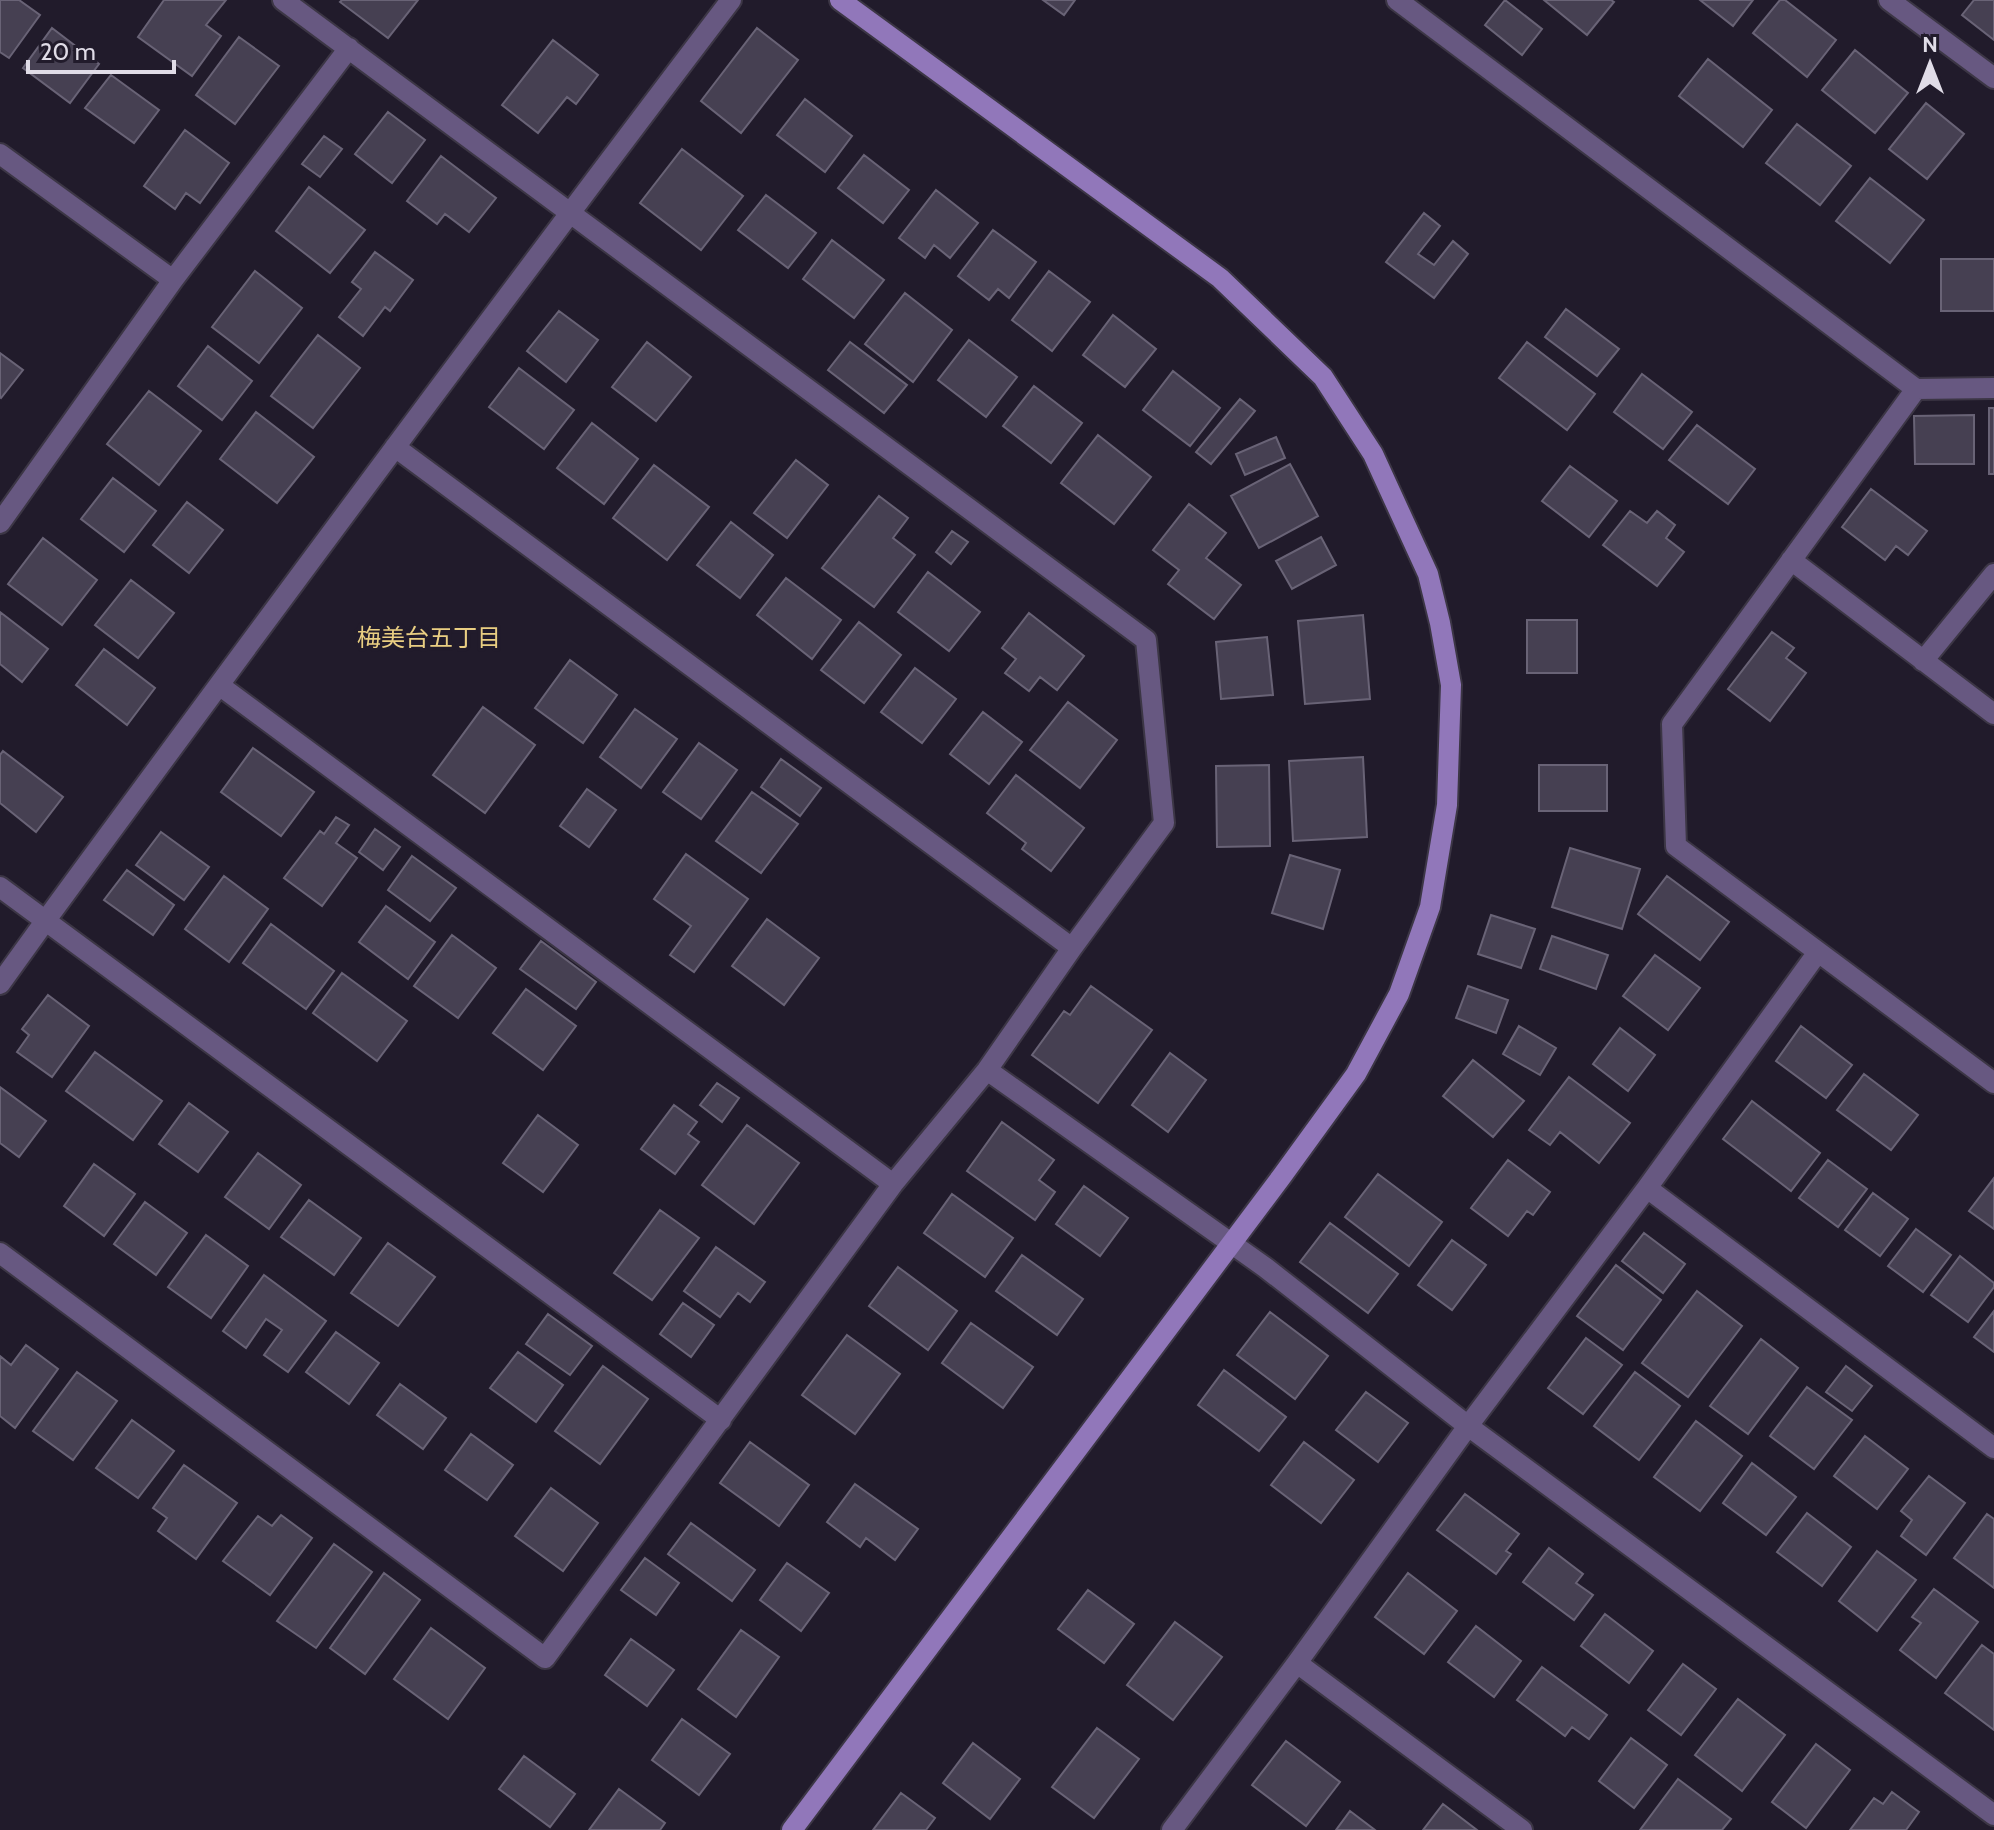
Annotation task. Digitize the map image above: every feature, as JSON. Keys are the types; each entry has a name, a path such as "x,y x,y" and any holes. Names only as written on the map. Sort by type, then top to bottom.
{"street":[{"path":"0,1253 545,1658 893,1184 987,1070 1164,823 1146,640 283,0"},
{"path":"0,984 395,447 731,0"},
{"path":"792,1830 1356,1074 1399,994 1430,907 1447,805 1451,685 1428,574 1373,454 1323,377 1220,278 840,0"},
{"path":"1397,0 1916,389 1994,388"},
{"path":"1889,0 1994,78"},
{"path":"0,522 173,280 349,48"},
{"path":"0,154 173,280"},
{"path":"1916,389 1672,724 1676,846 1994,1083"},
{"path":"395,447 1072,948"},
{"path":"1791,560 1994,714"},
{"path":"1923,661 1994,574"},
{"path":"219,685 893,1184"},
{"path":"0,887 721,1420"},
{"path":"1172,1830 1818,952"},
{"path":"987,1070 1266,1268 1468,1426 1994,1815"},
{"path":"1647,1188 1994,1448"},
{"path":"1297,1663 1522,1830"}],"building":[{"path":"0,0 19,0 40,15 9,58 0,52"},
{"path":"164,0 226,0 206,25 221,36 192,76 138,37"},
{"path":"418,0 388,38 340,2"},
{"path":"1043,0 1075,0 1064,15"},
{"path":"1505,0 1542,29 1522,55 1485,25"},
{"path":"1544,0 1611,0 1614,2 1587,35"},
{"path":"1700,0 1753,0 1733,26"},
{"path":"1780,0 1785,0 1836,40 1807,77 1753,33"},
{"path":"1974,0 1994,0 1994,40 1962,15"},
{"path":"52,28 99,64 70,103 23,68"},
{"path":"757,28 798,60 741,133 701,101"},
{"path":"239,37 279,66 235,124 196,95"},
{"path":"553,40 598,75 576,104 567,97 538,133 502,105"},
{"path":"1855,50 1908,93 1875,133 1822,90"},
{"path":"1708,59 1772,110 1743,147 1679,96"},
{"path":"111,75 159,110 134,143 85,108"},
{"path":"805,99 852,136 825,172 777,135"},
{"path":"1926,103 1964,134 1927,179 1889,149"},
{"path":"388,112 425,140 392,183 355,154"},
{"path":"1797,124 1851,166 1820,205 1766,163"},
{"path":"185,130 229,163 200,203 186,193 175,209 144,186"},
{"path":"324,136 342,149 320,177 302,164"},
{"path":"682,149 743,196 701,250 640,203"},
{"path":"864,155 909,190 883,223 838,188"},
{"path":"441,156 496,198 469,232 445,214 437,224 407,201"},
{"path":"1870,178 1924,220 1890,263 1836,221"},
{"path":"309,187 365,230 330,273 276,231"},
{"path":"936,190 978,223 950,258 934,245 925,258 899,238"},
{"path":"766,195 816,233 788,268 738,230"},
{"path":"1424,213 1440,226 1418,254 1434,265 1453,241 1468,254 1434,298 1386,262"},
{"path":"993,230 1036,262 1009,298 998,289 989,300 958,276"},
{"path":"832,240 884,280 854,318 803,279"},
{"path":"375,252 413,280 390,311 385,307 363,336 339,317 361,289 352,282"},
{"path":"1941,259 1994,259 1994,311 1941,311"},
{"path":"255,271 302,308 259,363 212,327"},
{"path":"1049,271 1090,302 1052,351 1012,320"},
{"path":"905,293 952,330 913,382 865,344"},
{"path":"1566,309 1619,349 1597,376 1545,337"},
{"path":"559,311 598,340 566,382 527,351"},
{"path":"1113,315 1156,349 1125,387 1083,355"},
{"path":"318,335 360,368 313,428 271,396"},
{"path":"969,340 1017,377 986,417 938,380"},
{"path":"647,342 691,377 656,421 612,387"},
{"path":"850,342 907,385 884,413 828,370"},
{"path":"1527,342 1595,394 1567,430 1499,378"},
{"path":"208,346 252,381 222,420 178,386"},
{"path":"0,353 23,370 1,398 0,397"},
{"path":"519,368 574,410 544,449 489,407"},
{"path":"1173,371 1220,408 1190,446 1143,410"},
{"path":"1642,374 1692,412 1663,449 1614,412"},
{"path":"1034,386 1082,423 1051,463 1003,426"},
{"path":"149,391 201,431 159,485 107,444"},
{"path":"1240,399 1255,411 1211,464 1196,452"},
{"path":"1989,408 1994,408 1994,474 1989,474"},
{"path":"256,412 314,457 277,503 220,459"},
{"path":"1974,415 1974,464 1915,464 1914,416"},
{"path":"592,423 638,459 604,504 557,468"},
{"path":"1697,425 1755,469 1728,504 1669,460"},
{"path":"1098,435 1151,477 1114,524 1061,483"},
{"path":"1276,437 1285,458 1245,475 1236,454"},
{"path":"796,460 828,485 787,538 754,513"},
{"path":"1290,464 1318,516 1259,548 1231,496"},
{"path":"654,465 709,507 667,560 613,518"},
{"path":"1570,466 1617,501 1589,537 1542,501"},
{"path":"113,478 156,511 124,552 81,519"},
{"path":"1871,489 1927,531 1908,555 1896,546 1885,560 1842,527"},
{"path":"879,496 908,518 893,538 915,555 874,607 822,568"},
{"path":"187,502 223,530 189,573 153,545"},
{"path":"1189,504 1226,533 1206,558 1241,585 1214,619 1168,584 1179,570 1153,550"},
{"path":"1630,511 1647,523 1657,511 1675,525 1666,538 1684,552 1657,586 1603,545"},
{"path":"731,522 773,555 740,598 697,565"},
{"path":"952,531 968,542 951,564 936,552"},
{"path":"1321,537 1336,565 1292,589 1276,561"},
{"path":"43,538 97,580 62,625 8,584"},
{"path":"928,572 980,612 949,651 898,612"},
{"path":"786,578 841,620 812,659 757,615"},
{"path":"131,580 174,613 138,658 95,625"},
{"path":"0,612 48,649 22,682 0,664"},
{"path":"1029,613 1084,656 1057,690 1040,677 1029,691 1005,673 1016,659 1002,648"},
{"path":"1363,615 1370,699 1305,704 1298,621"},
{"path":"1527,620 1577,620 1577,673 1527,673"},
{"path":"859,622 901,655 864,703 821,670"},
{"path":"1772,632 1794,648 1786,658 1806,673 1770,721 1728,689"},
{"path":"1267,637 1273,695 1221,699 1216,642"},
{"path":"104,649 155,688 127,725 76,685"},
{"path":"570,660 617,695 583,743 535,708"},
{"path":"915,668 956,699 922,743 881,712"},
{"path":"1068,702 1117,740 1080,788 1030,750"},
{"path":"483,707 535,745 485,813 433,775"},
{"path":"635,709 677,739 641,788 600,757"},
{"path":"983,712 1022,742 989,784 950,754"},
{"path":"699,743 737,770 701,819 663,792"},
{"path":"253,748 314,792 281,836 221,792"},
{"path":"3,751 63,797 36,832 0,803 0,755"},
{"path":"1363,757 1367,837 1293,841 1289,761"},
{"path":"781,759 821,788 800,816 761,787"},
{"path":"1269,765 1270,846 1217,847 1216,766"},
{"path":"1539,765 1607,765 1607,811 1539,811"},
{"path":"1016,775 1084,828 1051,871 1022,849 1026,843 987,813"},
{"path":"587,789 616,810 589,847 560,826"},
{"path":"752,792 798,824 761,873 716,841"},
{"path":"336,817 349,825 336,843 357,858 322,906 284,878 320,831 324,834"},
{"path":"375,829 400,847 383,870 359,852"},
{"path":"161,832 209,867 184,900 136,865"},
{"path":"1570,848 1640,869 1622,929 1552,907"},
{"path":"686,854 748,899 694,972 670,955 691,926 654,899"},
{"path":"1290,855 1340,870 1323,929 1272,913"},
{"path":"412,856 456,888 430,921 388,890"},
{"path":"127,870 174,905 153,935 104,900"},
{"path":"224,876 268,909 229,962 185,929"},
{"path":"1667,876 1729,922 1700,960 1638,914"},
{"path":"386,906 435,942 408,979 359,942"},
{"path":"1491,915 1535,929 1521,968 1478,954"},
{"path":"767,919 819,958 784,1005 732,966"},
{"path":"271,924 334,971 306,1009 243,963"},
{"path":"452,935 496,968 458,1018 414,986"},
{"path":"1552,936 1608,955 1596,989 1540,969"},
{"path":"541,941 596,982 576,1009 520,969"},
{"path":"1655,955 1700,988 1668,1030 1623,996"},
{"path":"342,973 407,1021 377,1061 313,1013"},
{"path":"1091,986 1152,1030 1098,1103 1032,1055 1064,1011 1070,1015"},
{"path":"1468,986 1508,1000 1496,1033 1456,1018"},
{"path":"526,989 576,1026 543,1070 493,1033"},
{"path":"48,995 89,1026 52,1077 17,1052 29,1035 22,1029"},
{"path":"1519,1026 1556,1048 1540,1075 1503,1054"},
{"path":"1801,1026 1852,1065 1826,1098 1776,1061"},
{"path":"1620,1028 1655,1055 1628,1091 1593,1064"},
{"path":"95,1052 162,1101 133,1140 66,1091"},
{"path":"1170,1053 1206,1080 1168,1132 1132,1105"},
{"path":"1473,1060 1524,1101 1493,1137 1443,1096"},
{"path":"1864,1074 1918,1115 1891,1150 1837,1110"},
{"path":"1569,1077 1630,1123 1599,1163 1560,1132 1550,1145 1529,1130"},
{"path":"717,1083 739,1098 722,1122 700,1105"},
{"path":"0,1087 46,1121 19,1157 0,1143"},
{"path":"1752,1101 1820,1153 1791,1191 1723,1139"},
{"path":"189,1103 228,1132 198,1172 159,1144"},
{"path":"674,1105 697,1122 688,1134 699,1142 675,1174 641,1149"},
{"path":"538,1115 578,1145 543,1192 503,1163"},
{"path":"1002,1122 1054,1160 1039,1180 1055,1192 1035,1220 967,1171"},
{"path":"747,1125 799,1163 754,1224 702,1185"},
{"path":"258,1153 301,1185 269,1229 225,1197"},
{"path":"1508,1160 1550,1192 1533,1215 1527,1211 1508,1236 1471,1208"},
{"path":"1828,1160 1867,1189 1838,1227 1799,1198"},
{"path":"94,1164 135,1194 104,1236 64,1206"},
{"path":"1378,1174 1442,1222 1409,1266 1345,1217"},
{"path":"1994,1178 1994,1229 1969,1211"},
{"path":"1084,1186 1128,1218 1100,1256 1056,1224"},
{"path":"1873,1193 1908,1219 1880,1256 1845,1230"},
{"path":"952,1194 1013,1238 985,1277 924,1233"},
{"path":"309,1200 361,1238 334,1275 281,1237"},
{"path":"145,1202 187,1233 156,1275 114,1244"},
{"path":"660,1210 699,1238 652,1300 614,1273"},
{"path":"1330,1223 1398,1274 1368,1313 1300,1262"},
{"path":"1916,1229 1951,1255 1923,1292 1888,1266"},
{"path":"1644,1233 1685,1264 1663,1293 1622,1261"},
{"path":"206,1235 248,1266 211,1318 168,1287"},
{"path":"1452,1240 1486,1265 1452,1310 1418,1285"},
{"path":"388,1243 435,1277 398,1326 351,1293"},
{"path":"716,1247 765,1282 750,1302 738,1293 720,1317 684,1291"},
{"path":"1022,1255 1083,1299 1057,1335 996,1291"},
{"path":"1960,1256 1994,1283 1968,1322 1931,1295"},
{"path":"1616,1265 1661,1300 1623,1350 1577,1316"},
{"path":"898,1267 957,1311 928,1350 869,1306"},
{"path":"264,1275 326,1321 288,1372 264,1355 282,1330 266,1319 246,1348 223,1331"},
{"path":"1697,1291 1742,1326 1688,1397 1642,1363"},
{"path":"683,1303 714,1325 691,1357 660,1334"},
{"path":"1994,1311 1994,1352 1974,1337"},
{"path":"1270,1312 1328,1356 1295,1399 1237,1355"},
{"path":"548,1314 592,1346 570,1375 526,1344"},
{"path":"971,1323 1033,1367 1003,1408 942,1363"},
{"path":"336,1332 379,1363 349,1404 306,1372"},
{"path":"847,1335 900,1374 855,1434 802,1395"},
{"path":"1586,1338 1622,1365 1583,1414 1548,1388"},
{"path":"1761,1339 1798,1368 1748,1434 1710,1406"},
{"path":"26,1345 58,1369 15,1428 0,1416 0,1356 11,1365"},
{"path":"518,1352 563,1385 536,1422 490,1388"},
{"path":"603,1366 648,1399 600,1464 555,1431"},
{"path":"1846,1366 1872,1386 1852,1411 1826,1392"},
{"path":"1224,1370 1286,1417 1259,1451 1198,1405"},
{"path":"77,1372 117,1401 73,1460 33,1431"},
{"path":"1635,1372 1680,1406 1639,1460 1594,1426"},
{"path":"400,1384 446,1418 423,1449 377,1415"},
{"path":"1807,1387 1852,1420 1814,1469 1770,1436"},
{"path":"1366,1392 1408,1423 1378,1462 1336,1430"},
{"path":"132,1420 174,1451 138,1498 96,1468"},
{"path":"1696,1421 1742,1456 1700,1511 1654,1477"},
{"path":"471,1434 513,1465 487,1500 445,1470"},
{"path":"1865,1436 1908,1469 1877,1509 1834,1476"},
{"path":"750,1442 809,1485 779,1526 720,1483"},
{"path":"1304,1442 1354,1480 1321,1523 1271,1485"},
{"path":"1752,1463 1796,1497 1766,1535 1723,1503"},
{"path":"184,1465 237,1503 196,1559 158,1531 167,1518 153,1508"},
{"path":"1929,1476 1965,1503 1926,1555 1901,1536 1912,1520 1901,1511"},
{"path":"855,1484 918,1529 895,1560 866,1538 860,1547 827,1522"},
{"path":"551,1488 598,1523 563,1571 515,1536"},
{"path":"1465,1494 1519,1534 1506,1551 1511,1554 1496,1574 1437,1530"},
{"path":"1807,1513 1851,1547 1822,1586 1777,1552"},
{"path":"1987,1514 1994,1519 1994,1588 1954,1558"},
{"path":"281,1515 312,1538 270,1595 223,1561 258,1516 272,1526"},
{"path":"691,1523 755,1570 732,1601 668,1554"},
{"path":"334,1544 372,1572 316,1648 277,1621"},
{"path":"1549,1548 1583,1574 1576,1583 1593,1595 1574,1620 1523,1582"},
{"path":"1877,1551 1916,1580 1877,1631 1839,1601"},
{"path":"645,1558 679,1583 656,1615 621,1590"},
{"path":"787,1563 829,1593 801,1631 760,1600"},
{"path":"384,1573 420,1600 365,1674 330,1648"},
{"path":"1408,1573 1457,1611 1424,1654 1375,1617"},
{"path":"1934,1589 1978,1622 1936,1678 1900,1650 1921,1623 1912,1617"},
{"path":"1088,1590 1134,1624 1104,1663 1058,1629"},
{"path":"1605,1614 1653,1651 1629,1683 1581,1646"},
{"path":"1175,1622 1222,1657 1173,1720 1127,1685"},
{"path":"1476,1626 1521,1661 1494,1697 1448,1662"},
{"path":"431,1628 485,1668 448,1719 394,1679"},
{"path":"741,1630 779,1657 736,1717 698,1689"},
{"path":"631,1639 674,1670 647,1706 605,1675"},
{"path":"1982,1645 1994,1654 1994,1730 1945,1693"},
{"path":"1683,1664 1716,1689 1681,1735 1648,1710"},
{"path":"1542,1667 1607,1715 1589,1739 1572,1727 1565,1736 1517,1700"},
{"path":"1738,1699 1785,1735 1742,1791 1695,1755"},
{"path":"682,1719 730,1754 699,1795 652,1760"},
{"path":"1097,1728 1139,1759 1094,1818 1052,1787"},
{"path":"1631,1738 1667,1765 1634,1808 1599,1781"},
{"path":"1286,1741 1340,1782 1306,1826 1252,1785"},
{"path":"973,1743 1020,1779 990,1819 943,1783"},
{"path":"1816,1744 1850,1770 1806,1828 1772,1802"},
{"path":"524,1756 575,1794 550,1827 499,1789"},
{"path":"1678,1779 1731,1819 1722,1830 1640,1830"},
{"path":"619,1789 665,1823 660,1830 589,1830"},
{"path":"1892,1792 1919,1812 1906,1830 1850,1830 1874,1798 1883,1804"},
{"path":"901,1793 935,1818 926,1830 873,1830"},
{"path":"1443,1804 1477,1830 1423,1830"},
{"path":"1350,1811 1375,1830 1336,1830"}],"district":[{"name":"梅美台五丁目","path":"429,638"}]}
